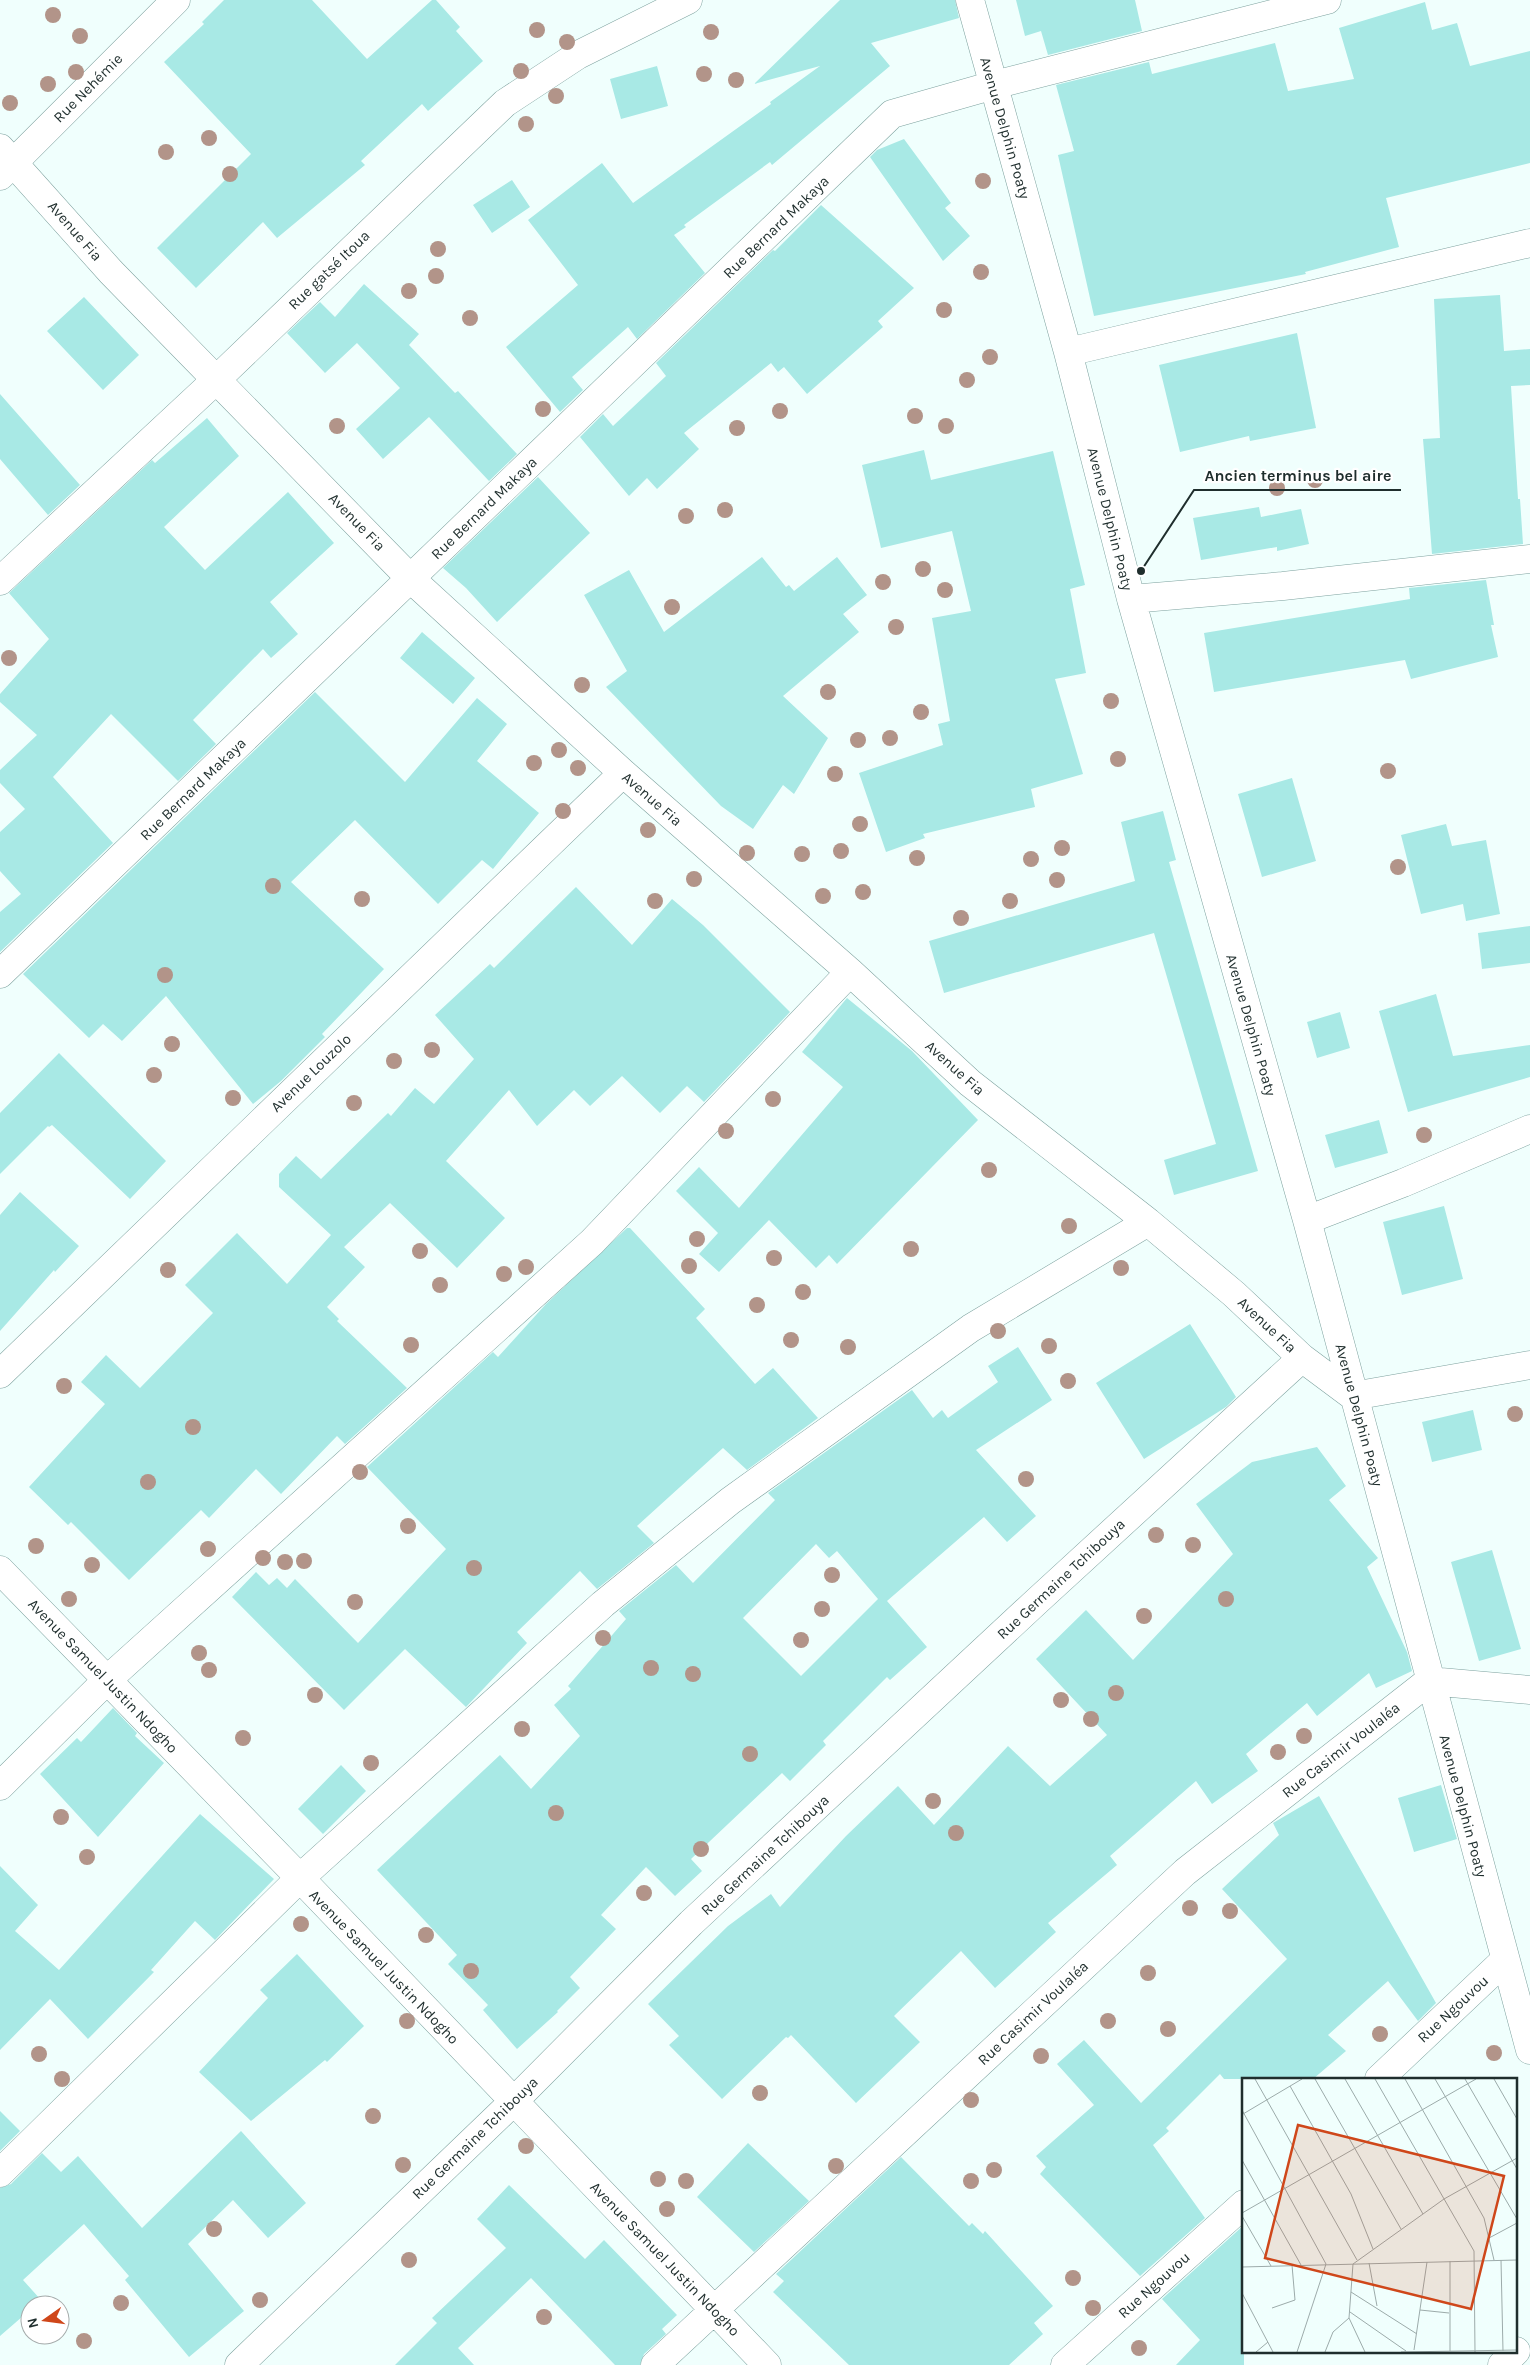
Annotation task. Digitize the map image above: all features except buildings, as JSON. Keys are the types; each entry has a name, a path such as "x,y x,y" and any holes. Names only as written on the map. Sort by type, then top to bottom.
{"street":[{"name":"Rue Nehémie","path":"5,162 176,0"},
{"name":"Rue gatsé Itoua","path":"0,581 217,379 505,103 578,54 688,0"},
{"name":"Avenue Delphin Poaty","path":"970,0 1068,352 1131,599 1307,1220 1429,1681 1530,2050"},
{"name":"Rue Bernard Makaya","path":"0,974 892,114 1327,0"},
{"name":"Avenue Fia","path":"5,162 411,578 623,773 850,972 970,1083 1148,1222 1234,1294 1302,1358 1353,1396"},
{"path":"1068,352 1530,243"},
{"path":"1131,599 1283,586 1530,559"},
{"name":"Avenue Louzolo","path":"0,1374 623,773"},
{"path":"0,1786 107,1680 592,1242 850,972"},
{"path":"1307,1220 1403,1183 1530,1129"},
{"path":"0,2174 300,1878 603,1604 730,1501 971,1328 1148,1222"},
{"name":"Rue Germaine Tchibouya","path":"239,2365 513,2102 698,1917 1030,1607 1302,1358"},
{"path":"1353,1396 1530,1366"},
{"name":"Avenue Samuel Justin Ndogho","path":"0,1570 300,1878 513,2102 768,2365"},
{"path":"1429,1681 1530,1690"},
{"name":"Rue Casimir Voulaléa","path":"655,2365 713,2309 1185,1872 1429,1681"},
{"name":"Rue Ngouvou","path":"1380,2078 1505,1960"},
{"name":"Rue Ngouvou","path":"1065,2365 1242,2206"},
{"path":"1518,2349 1530,2338"},
{"path":"1502,2365 1515,2352"}],"place":[{"name":"Ancien terminus bel aire","path":"1141,571"}]}
